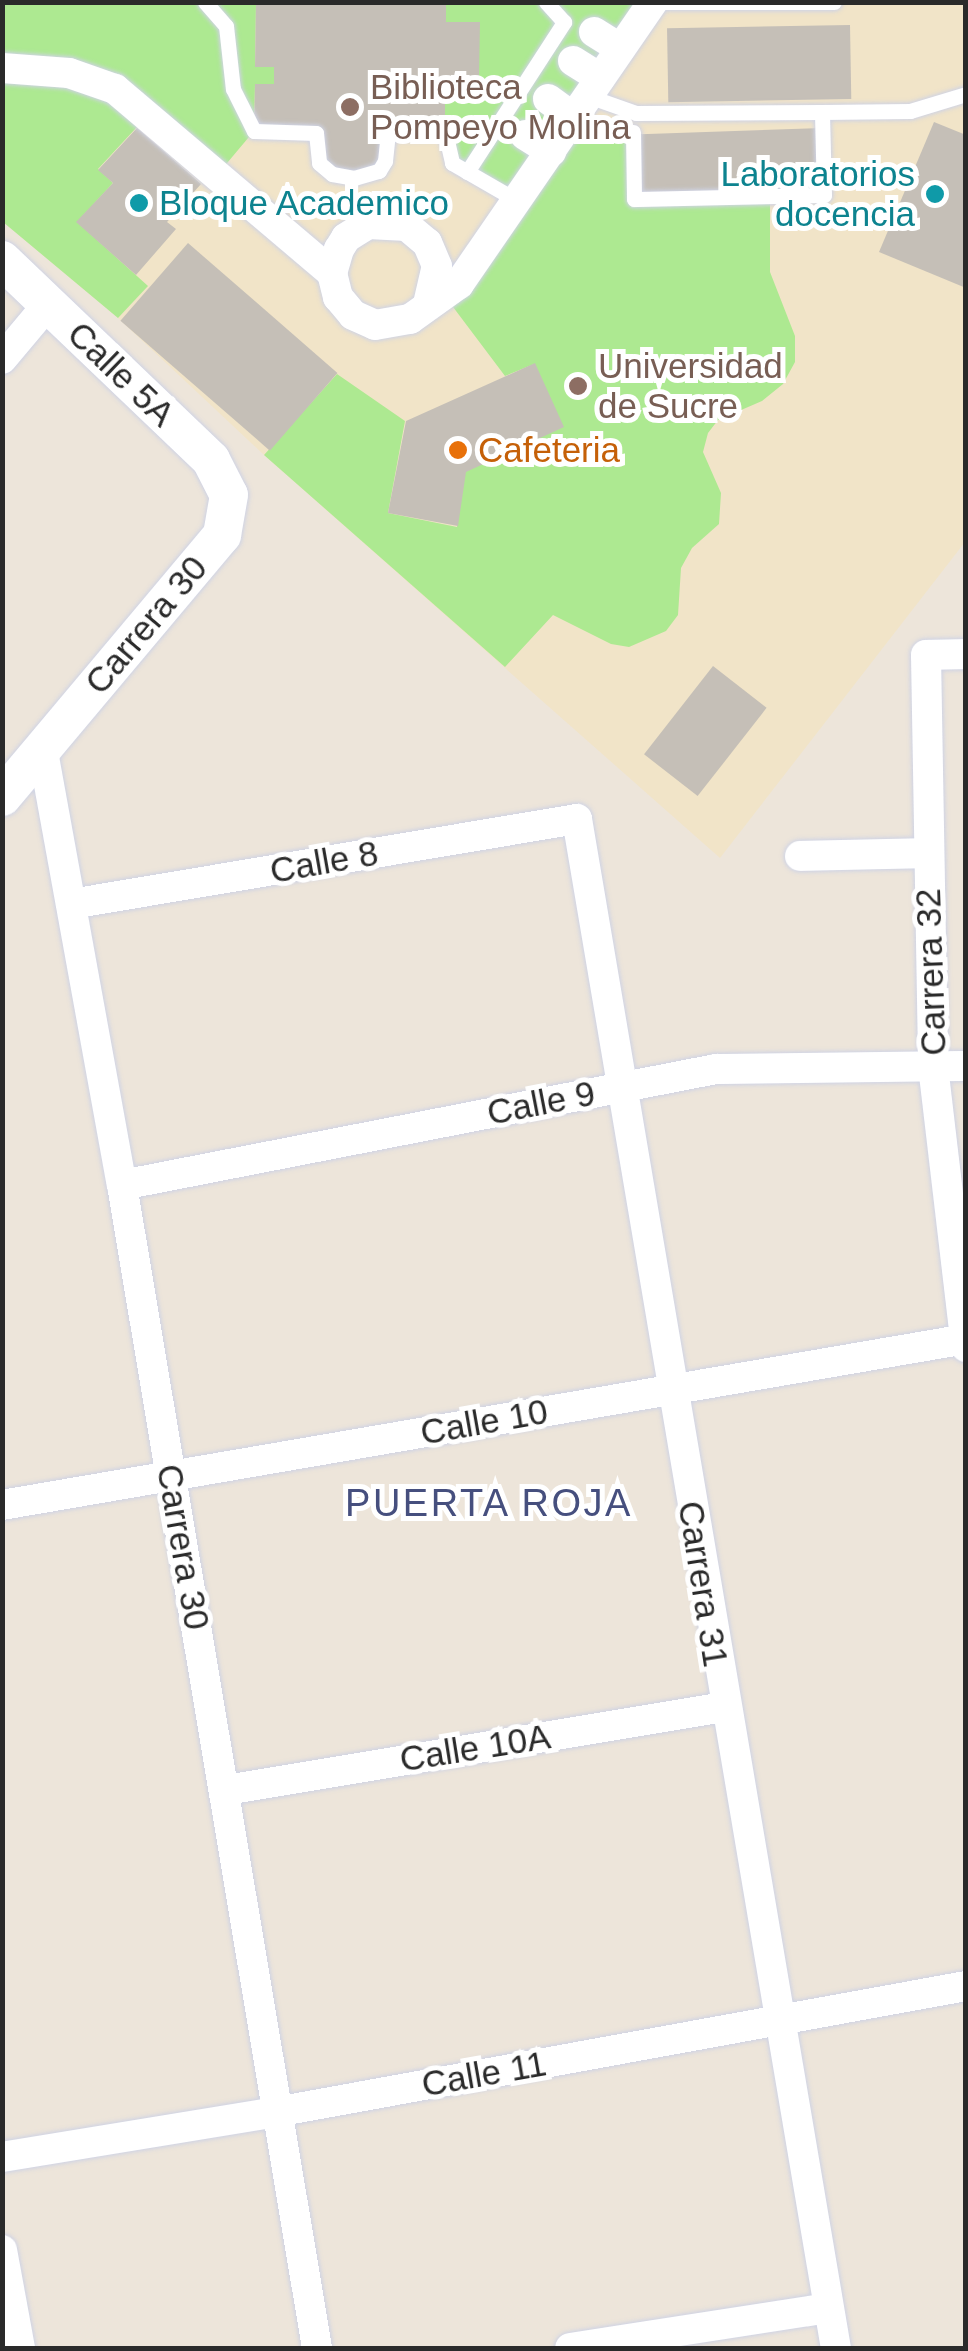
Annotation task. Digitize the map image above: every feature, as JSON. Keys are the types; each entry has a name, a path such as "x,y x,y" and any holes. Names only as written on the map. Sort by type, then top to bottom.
{"street":[{"path":"2,68 69,72 115,89 332,273 344,307 375,325 410,319 459,284 518,201 538,143 587,97 654,2"},
{"path":"594,32 620,48"},
{"path":"574,61 587,97"},
{"path":"548,99 587,97"},
{"path":"332,273 346,238 368,224 395,222 418,233 433,254 437,279 428,304"},
{"name":"Calle 5A","path":"2,260 211,460 230,495"},
{"path":"2,360 48,304"},
{"name":"Carrera 30","path":"2,797 222,536 230,495"},
{"name":"Carrera 32","path":"965,1342 933,1066 926,655 966,654"},
{"name":"Carrera 30","path":"42,746 226,1790 317,2348"},
{"name":"Calle 8","path":"71,904 577,819"},
{"name":"Carrera 31","path":"577,819 724,1707 836,2348"},
{"path":"800,856 928,852"},
{"name":"Calle 9","path":"122,1185 716,1069 966,1066"},
{"name":"Calle 10","path":"2,1505 171,1479 670,1388 965,1342"},
{"name":"Calle 10A","path":"226,1790 724,1707"},
{"name":"Calle 11","path":"2,2157 276,2112 966,1986"},
{"path":"2,2250 20,2348"},
{"path":"570,2348 828,2308"}],"lane":[{"path":"205,2 226,26 233,90 254,131 316,133 320,163 332,174 354,178 379,171 385,161 388,134 445,132 452,162 518,201"},
{"path":"467,172 564,22 546,2"},
{"path":"663,2 834,2"},
{"path":"587,97 636,113 822,112 910,111 966,94"},
{"path":"633,132 634,200 824,195 822,112"}],"shaded area":[{"name":"Universidad de Sucre","path":"2,3 965,3 965,542 720,858 264,455 118,318 3,222"}],"green space":[{"path":"2,3 256,3 255,67 274,67 274,84 255,84 254,131 217,175 149,114 98,169 113,183 77,222 148,286 118,318 3,222"},
{"path":"446,3 653,3 574,116 636,132 770,196 770,272 795,336 795,362 783,384 762,401 718,420 708,433 703,452 721,493 719,524 692,548 681,568 678,615 666,631 629,647 611,644 553,615 505,667 264,455 337,374 405,421 388,513 457,527 465,472 534,364 505,376 444,295 517,201 451,163 445,132 445,76 479,76 479,23 446,22"}],"building":[{"name":"Biblioteca Pompeyo Molina","path":"256,2 446,2 446,22 480,22 479,76 445,76 445,132 388,133 379,171 332,174 316,133 254,131 255,84 274,84 274,67 255,67"},
{"path":"850,25 851,99 668,102 667,28"},
{"name":"Laboratorios docencia","path":"934,122 966,135 966,288 879,252"},
{"name":"Bloque Academico","path":"137,128 201,184 167,222 176,229 136,275 76,222 113,183 98,170"},
{"path":"822,128 824,195 635,202 633,135"},
{"path":"188,243 337,373 270,451 120,321"},
{"name":"Cafeteria","path":"535,363 564,427 466,472 458,526 388,513 406,421"},
{"path":"713,666 767,708 698,796 644,754"}],"place":[{"name":"Biblioteca Pompeyo Molina","path":"350,107"},
{"name":"Laboratorios docencia","path":"935,194"},
{"name":"Bloque Academico","path":"139,203"},
{"name":"Universidad de Sucre","path":"578,386"},
{"name":"Cafeteria","path":"458,450"}],"district":[{"name":"PUERTA ROJA","path":"489,1504"}]}
